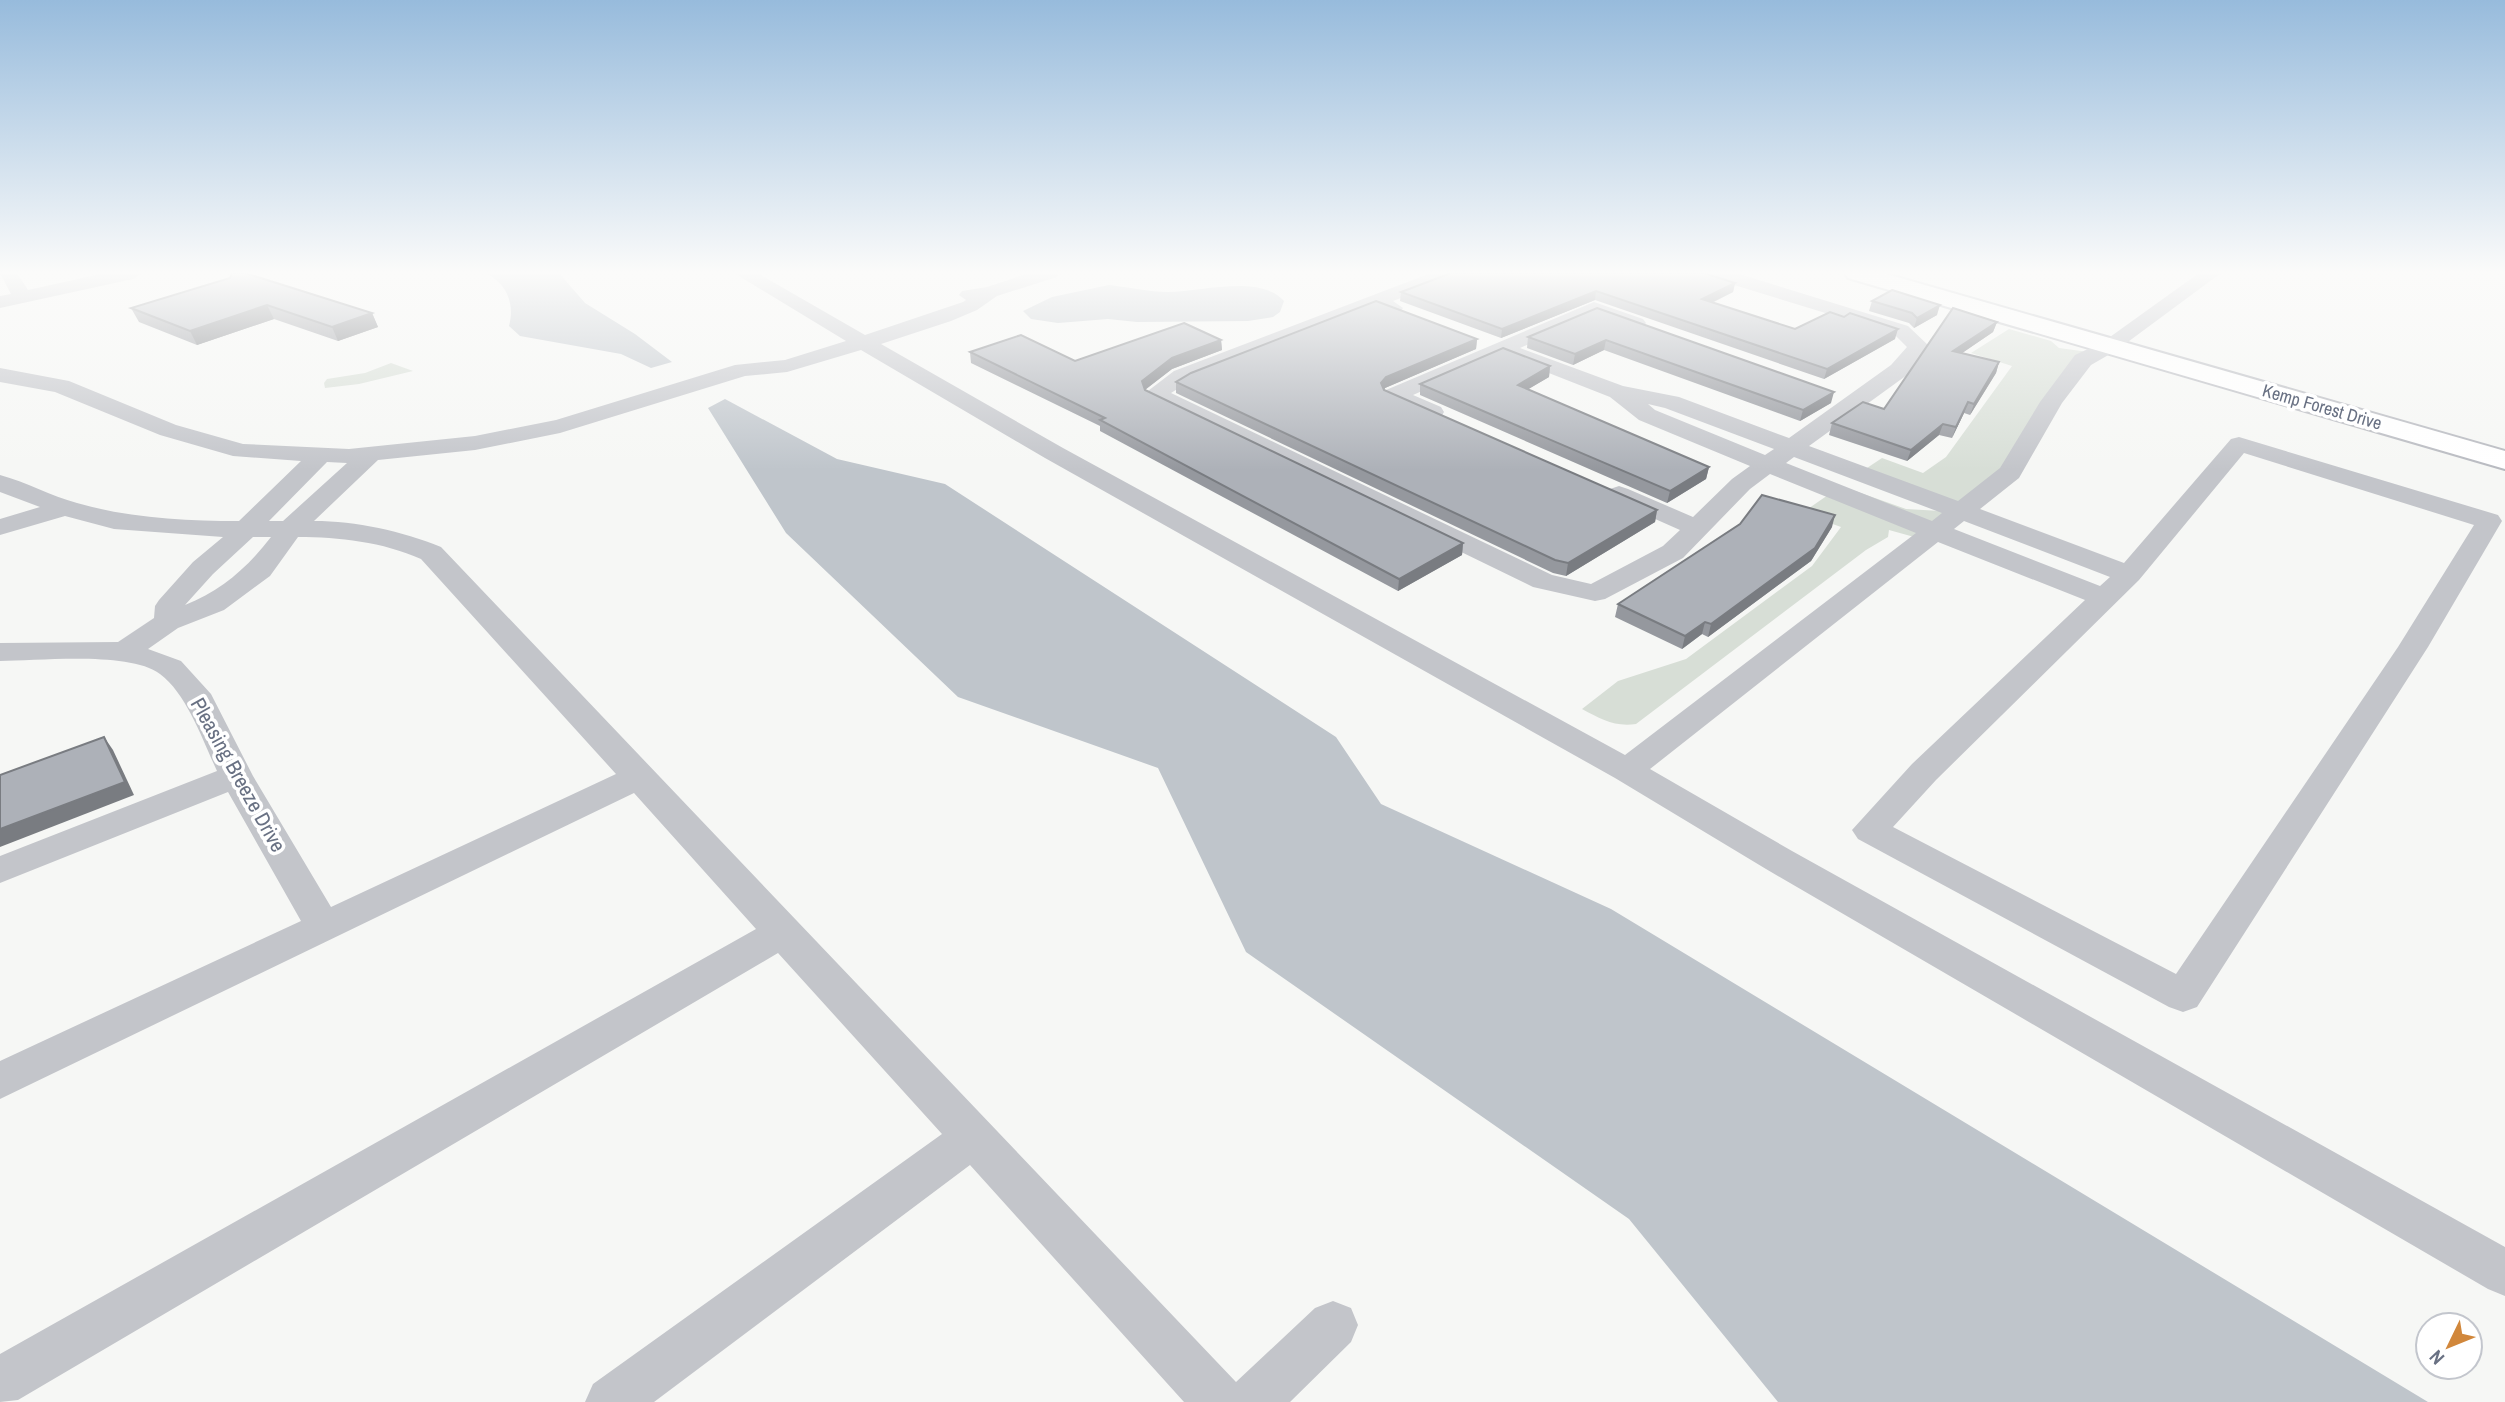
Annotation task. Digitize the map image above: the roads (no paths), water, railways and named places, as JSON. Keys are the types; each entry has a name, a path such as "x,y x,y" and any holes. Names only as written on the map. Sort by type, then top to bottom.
{"street":[{"path":"0,375 61,386 168,430 242,451 321,455 372,454 475,443 560,426 636,405 743,370 787,366 849,338"},
{"path":"854,338 1054,453 1627,770 1791,867 2505,1273"},
{"path":"1279,338 1182,376 1155,394 1542,581 1595,593 1674,552 1741,484 1899,370 1918,346 1910,338"},
{"path":"1458,423 1395,395 1526,338"},
{"name":"Kemp Forest Drive","path":"2084,338 2505,460"},
{"path":"1627,770 2010,473 2051,402 2083,360 2121,338"},
{"path":"1476,339 1618,392 1671,402 2129,574"},
{"path":"1618,392 1647,415 2104,598"},
{"path":"1834,392 1859,401"},
{"path":"2239,444 2489,521 2413,647 2183,996 1870,830 1924,772 2104,598 2129,574 2239,444"},
{"path":"125,651 168,622 214,604 260,570 290,529 372,454"},
{"path":"168,622 169,606 203,568 321,455"},
{"path":"0,483 65,508 114,521 198,528 331,529 407,543 431,553 1219,1402"},
{"path":"1596,484 1697,528"},
{"path":"283,492 332,491"},
{"path":"0,527 65,508"},
{"name":"Pleasing Breeze Drive","path":"0,652 125,651 170,667 200,701 236,776 323,927"},
{"path":"0,870 236,776"},
{"path":"0,1081 639,777"},
{"path":"0,1382 783,932"},
{"path":"611,1402 973,1137"},
{"path":"1253,1402 1333,1325"}]}
